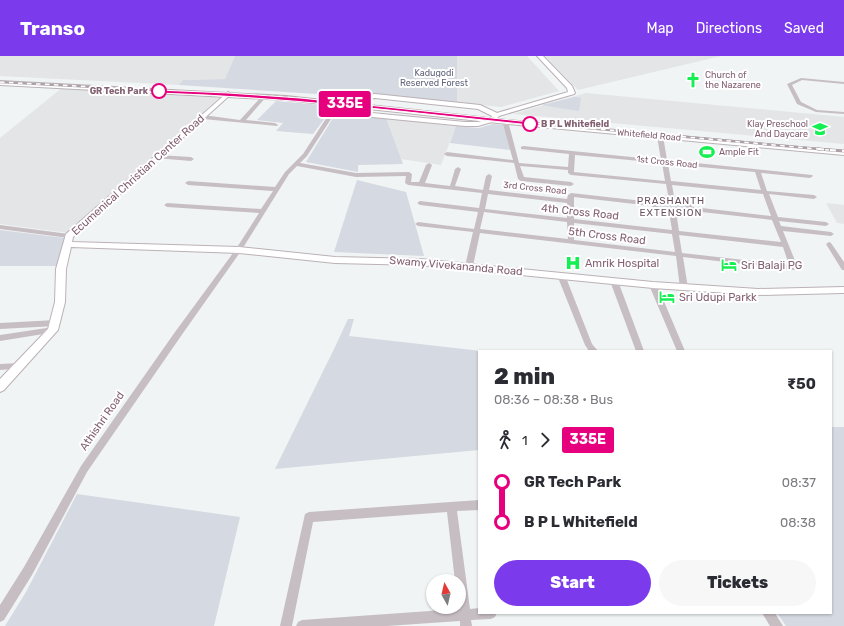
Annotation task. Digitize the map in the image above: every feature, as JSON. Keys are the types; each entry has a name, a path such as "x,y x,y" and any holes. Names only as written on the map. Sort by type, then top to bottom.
{"main road":[{"name":"Whitefield Road","path":"0,79 253,92 494,118 754,142"},
{"name":"Whitefield Road","path":"0,83 265,96 348,102"},
{"name":"Whitefield Road","path":"494,118 505,121 660,136 843,149"}],"street":[{"path":"494,118 506,109 567,92 567,89 536,56"},
{"path":"494,118 572,93 570,87 540,56"},
{"path":"844,82 801,79 789,84 799,103 816,111 844,113"},
{"name":"Ecumenical Christian Center Road","path":"55,327 60,302 61,269 68,240 157,157 228,94"},
{"path":"242,121 265,96"},
{"path":"348,102 375,96 480,107 494,118"},
{"name":"Athishri Road","path":"0,616 28,572 84,469 178,334 239,250 287,173 305,155 329,118 348,102"},
{"path":"203,117 275,125"},
{"path":"505,121 521,179 571,184"},
{"path":"660,136 671,197"},
{"name":"1st Cross Road","path":"523,148 810,176"},
{"path":"571,242 570,221 572,153"},
{"path":"447,154 571,171 814,197"},
{"path":"157,157 191,159"},
{"name":"3rd Cross Road","path":"297,164 356,175 409,174 408,183 421,185 485,192 655,204"},
{"path":"421,185 429,166"},
{"path":"452,188 458,169"},
{"path":"757,170 785,245"},
{"path":"469,266 488,176"},
{"path":"188,183 277,189"},
{"path":"691,209 686,215 673,216 660,212 655,204 658,198 671,197 685,201 691,209 826,224"},
{"name":"4th Cross Road","path":"420,203 785,245"},
{"path":"167,205 264,211"},
{"path":"673,216 684,288"},
{"name":"5th Cross Road","path":"418,224 476,232 794,268 785,245"},
{"path":"0,227 68,240"},
{"path":"778,228 831,234"},
{"name":"Swamy Vivekananda Road","path":"68,240 89,246 239,250 335,260 420,262 684,288 758,292 844,290"},
{"path":"829,244 844,268"},
{"path":"560,275 593,350"},
{"path":"614,281 640,350"},
{"path":"653,285 681,350"},
{"path":"0,326 55,327"},
{"path":"0,338 55,327"},
{"path":"1,384 20,366 55,327"},
{"path":"0,367 20,366"},
{"path":"286,626 309,517 478,505"},
{"path":"451,507 466,621"},
{"path":"302,626 466,621 489,614"},
{"path":"769,614 777,626"}],"shaded area":[{"path":"0,56 235,56 225,79 183,80 179,85 0,76"},
{"path":"457,56 527,56 559,91 501,107 457,103"},
{"path":"545,56 721,56 578,90"},
{"path":"62,88 220,97 69,233 0,224 0,138"},
{"path":"586,93 844,117 844,144 513,114"},
{"path":"386,118 456,126 441,165 401,159"},
{"path":"826,203 844,205 844,224 837,223"}],"green space":[{"name":"Kadugodi Reserved Forest","path":"235,56 457,56 457,103 371,94 348,96 179,85 183,80 225,79"},
{"path":"575,97 581,98 579,111 541,105"},
{"path":"276,101 343,107 325,118 313,134 276,131 283,123 257,120"},
{"path":"345,110 351,115 386,118 403,164 358,165 358,172 306,162 333,118"},
{"path":"493,124 503,125 511,150 450,143 456,126 479,128"},
{"path":"357,180 406,192 424,256 334,252"},
{"path":"664,199 678,200 686,206 687,209 684,212 671,214 663,210 658,204"},
{"path":"0,230 65,238 57,266 0,266"},
{"path":"348,319 354,319 349,336 478,351 478,450 275,469"},
{"path":"832,427 844,427 844,626 786,626 778,614 832,614"},
{"path":"77,494 240,517 214,626 5,626 26,592"}],"railway":[{"path":"0,82 286,97 532,123 818,149"},
{"path":"818,149 844,151"},
{"path":"818,149 829,150"}],"bus line":[{"name":"335E","path":"159,91 300,99 530,124"}],"place":[{"name":"Church of the Nazarene","path":"693,80"},
{"name":"GR Tech Park","path":"159,91"},
{"name":"B P L Whitefield","path":"530,124"},
{"name":"Klay Preschool And Daycare","path":"820,129"},
{"name":"Ample Fit","path":"707,152"},
{"name":"Amrik Hospital","path":"573,263"},
{"name":"Sri Balaji PG","path":"729,265"},
{"name":"Sri Udupi Parkk","path":"667,297"}],"district":[{"name":"PRASHANTH EXTENSION","path":"671,206"}]}
